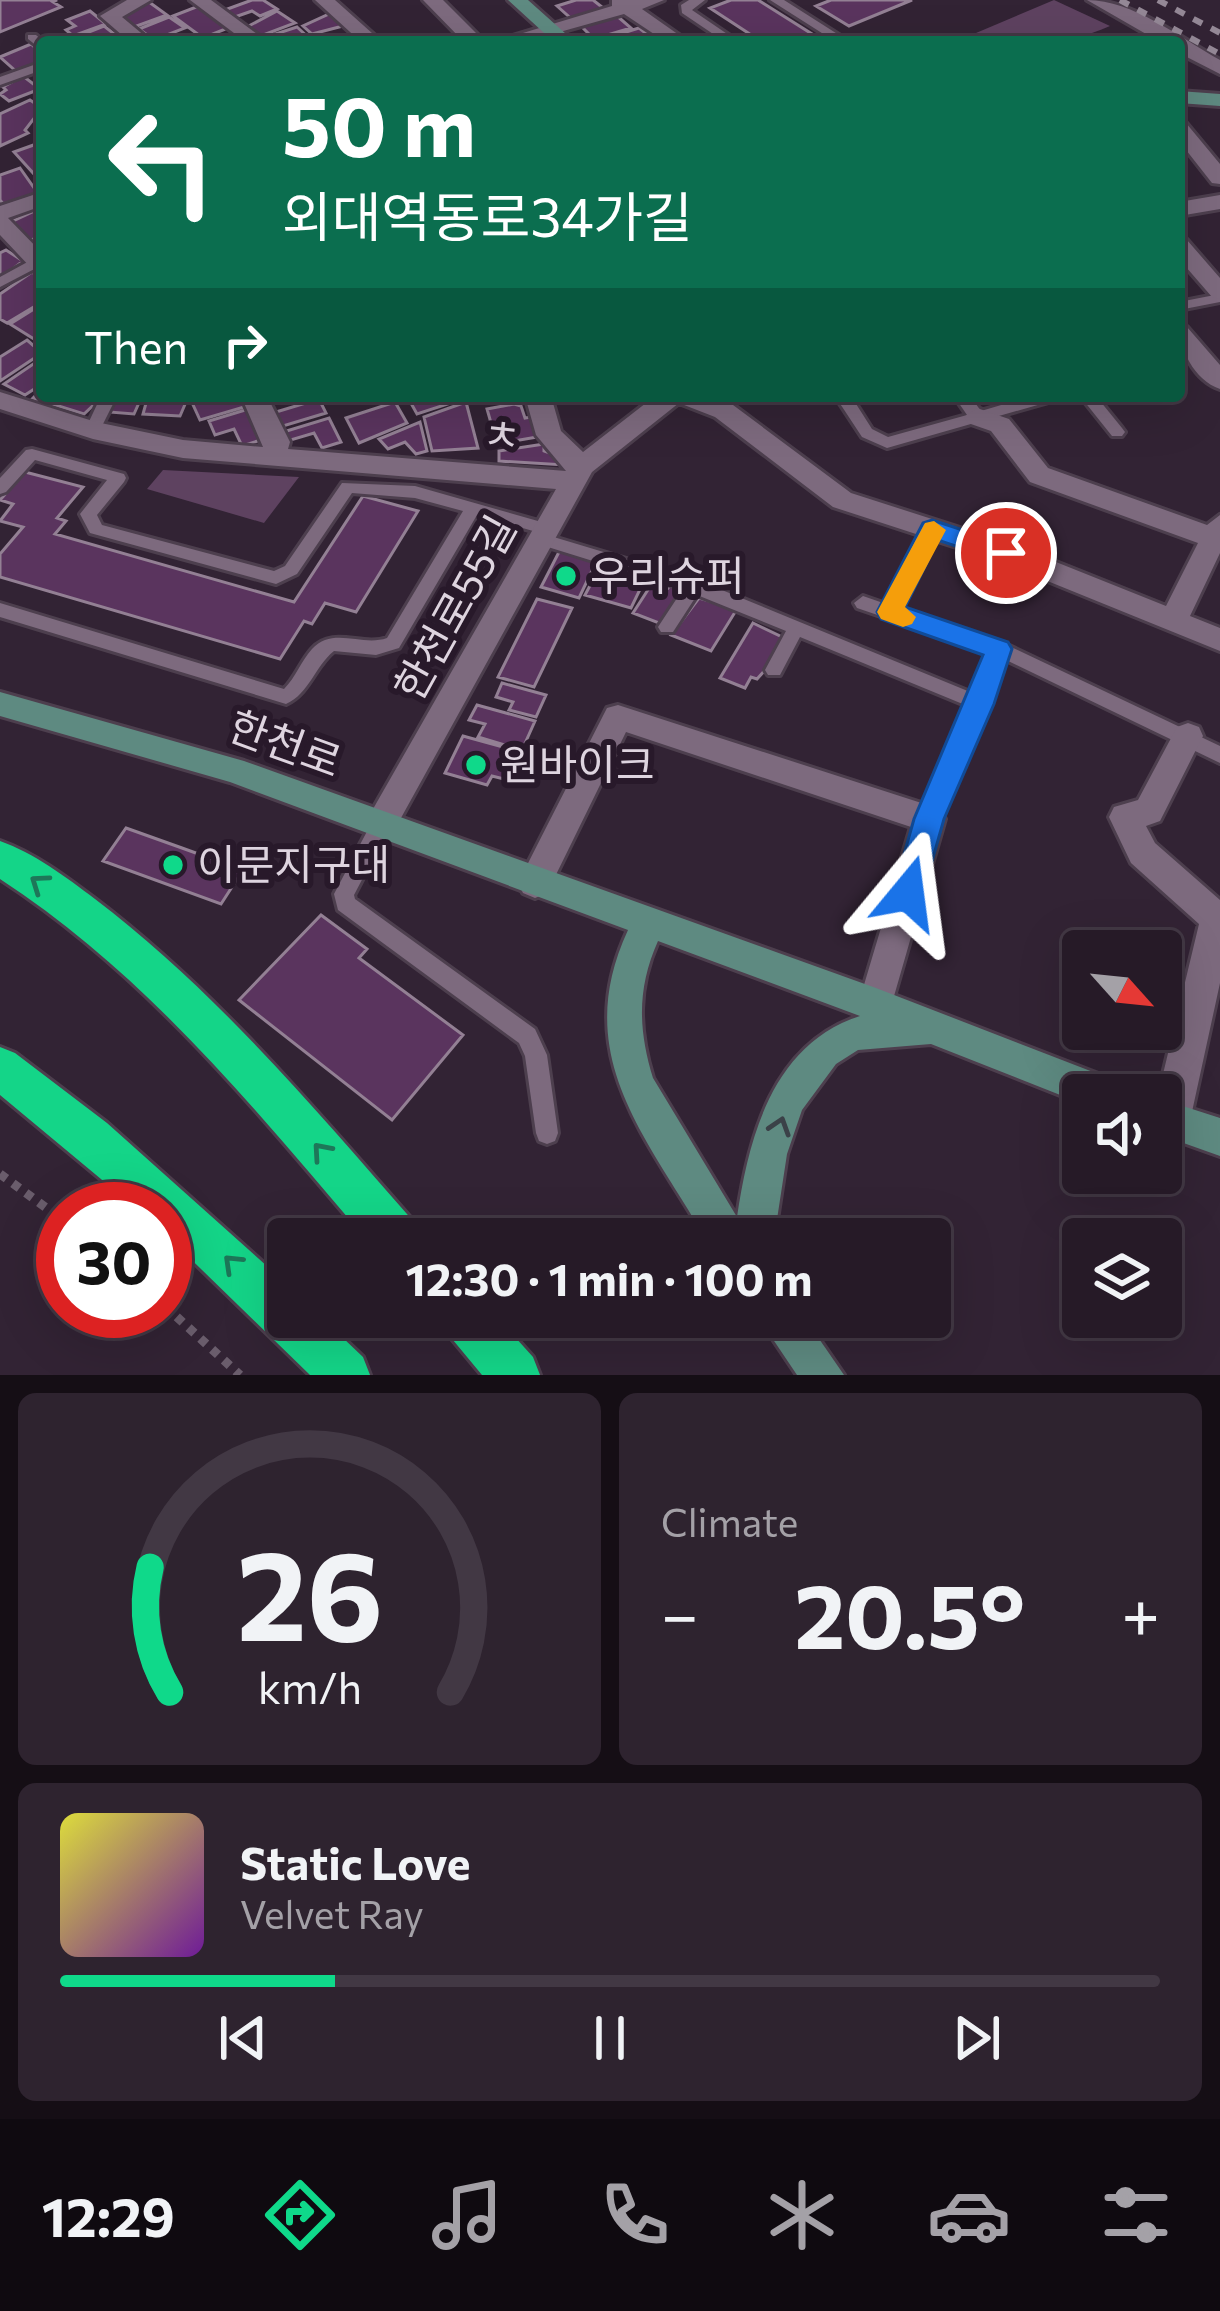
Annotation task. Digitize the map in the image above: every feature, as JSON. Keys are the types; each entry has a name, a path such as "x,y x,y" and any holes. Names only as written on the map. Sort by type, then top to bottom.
{"highway":[{"path":"0,859 103,928 177,997 250,1070 380,1218"},
{"path":"0,1068 73,1120 222,1252 345,1375"},
{"path":"483,1338 515,1375"}],"main road":[{"path":"518,0 557,35"},
{"path":"1185,97 1220,100"},
{"name":"한천로","path":"0,704 233,770 1062,1078"},
{"path":"648,925 624,974 622,1012 631,1064 638,1086 716,1218"},
{"path":"756,1218 758,1197 793,1086 848,1036 879,1029 946,1032"},
{"path":"1182,1124 1220,1137"},
{"path":"794,1338 823,1375"}],"street":[{"path":"133,36 109,16 142,0"},
{"path":"200,0 250,36"},
{"path":"324,0 365,36"},
{"path":"432,0 469,36"},
{"path":"557,35 622,4 655,0"},
{"path":"1096,0 1161,36"},
{"path":"622,4 671,36"},
{"path":"1185,49 1220,68"},
{"path":"1185,134 1220,178"},
{"path":"0,212 36,201"},
{"path":"1185,208 1220,202"},
{"path":"0,222 36,260"},
{"path":"1185,252 1220,295"},
{"path":"1185,339 1220,382"},
{"name":"ㅊ","path":"0,400 93,430 183,449 577,474"},
{"path":"257,402 278,445 273,457"},
{"path":"540,402 553,440 577,474"},
{"name":"한천로55길","path":"380,826 577,474 665,402"},
{"path":"700,402 724,411 842,500 1006,553 1220,640"},
{"path":"969,407 1000,425 1039,475 1218,534 1173,621"},
{"path":"535,883 618,717 929,819 876,1006"},
{"path":"1178,1074 1217,920 1143,853 1125,817 1148,812 1188,736"}],"lane":[{"path":"699,0 686,11 724,36"},
{"path":"783,1 835,36"},
{"path":"0,81 36,68"},
{"path":"0,283 36,266"},
{"path":"1185,304 1220,295"},
{"path":"93,430 106,402"},
{"path":"847,402 867,433 887,442 969,407 1006,402"},
{"path":"1093,402 1117,432"},
{"path":"0,488 32,454 118,478 88,514 96,530 276,578 291,570 348,487 416,492 694,586 980,704"},
{"path":"0,610 286,697 302,685 321,650 332,644 373,651 393,643 473,508"},
{"path":"890,612 932,529"},
{"path":"667,628 694,586"},
{"path":"863,603 999,649 1220,755"},
{"path":"774,670 796,628"},
{"path":"929,819 999,649"},
{"path":"380,826 344,894 345,904 527,1036 536,1055 547,1133"}],"path":[{"path":"0,1174 36,1200"},
{"path":"192,1331 240,1375"}],"shaded area":[{"path":"1054,0 1110,26 1081,36 976,33"},
{"path":"163,470 299,477 264,523 147,489"}],"building":[{"path":"0,0 57,0 53,2 61,7 0,32"},
{"path":"263,0 277,9 232,18 222,11"},
{"path":"593,0 607,11 574,21 557,6"},
{"path":"731,0 758,0 812,34 753,36 710,8"},
{"path":"831,0 912,0 849,26 816,6"},
{"path":"149,2 167,15 134,27 118,16"},
{"path":"205,8 228,28 200,36 173,16"},
{"path":"90,11 106,24 73,36 66,30 75,26 67,20"},
{"path":"277,11 295,23 261,36 245,28"},
{"path":"329,14 343,26 312,34 303,26"},
{"path":"616,15 631,28 591,36 580,25"},
{"path":"169,17 185,28 164,36 149,36 139,29"},
{"path":"104,26 117,36 79,36"},
{"path":"297,27 307,36 269,36"},
{"path":"639,28 649,36 613,36"},
{"path":"31,44 36,49 36,66 18,73 0,57"},
{"path":"23,76 36,91 9,101 0,94 6,90 3,87"},
{"path":"30,100 36,104 36,116 25,130 28,133 0,146 0,114"},
{"path":"36,144 36,174 34,174 14,152"},
{"path":"20,168 36,196 5,206 0,200 0,175"},
{"path":"36,210 36,238 31,240 11,222"},
{"path":"6,250 23,261 0,279 0,253"},
{"path":"32,272 36,275 36,306 7,323 0,319 0,294"},
{"path":"36,310 36,340 10,324"},
{"path":"27,340 36,348 36,357 0,381 0,357"},
{"path":"36,362 36,388 25,395 4,384"},
{"path":"46,402 97,402 84,414"},
{"path":"113,402 139,402 134,414 109,412"},
{"path":"146,402 186,402 180,416 143,414"},
{"path":"192,402 251,405 200,420"},
{"path":"320,402 326,413 283,426 276,412"},
{"path":"395,402 407,423 359,443 346,418"},
{"path":"410,402 454,402 417,414"},
{"path":"466,402 478,448 432,451 424,417"},
{"path":"521,406 525,418 531,417 537,437 497,444 487,409"},
{"path":"255,407 270,437 242,446 234,429 215,435 209,421"},
{"path":"329,418 341,442 322,448 314,433 284,442 280,433"},
{"path":"420,422 427,451 416,454 405,442 388,449 379,439"},
{"path":"544,444 544,451 566,459 565,465 499,461 499,451"},
{"path":"25,472 83,487 57,518 66,521 55,534 294,602 363,496 418,511 356,612 325,603 312,624 304,621 280,659 0,577 0,554 23,527 0,521 13,504 0,500"},
{"path":"560,550 597,560 579,598 541,587"},
{"path":"615,564 648,573 631,608 585,595 595,576 607,580"},
{"path":"672,581 688,587 664,625 633,613 653,582 668,588"},
{"path":"699,598 737,609 711,651 671,635"},
{"path":"537,599 572,608 534,687 498,677"},
{"path":"753,623 782,637 766,669 757,679 751,677 745,688 720,678"},
{"path":"502,683 546,695 536,717 509,710 513,702 496,697"},
{"path":"477,705 535,721 522,750 478,737 485,724 469,720"},
{"path":"463,736 521,752 508,780 492,776 487,785 445,773"},
{"name":"이문지구대","path":"126,828 243,870 221,904 103,861"},
{"path":"321,915 367,949 359,958 463,1035 392,1120 239,1000"}],"railway":[{"path":"1120,0 1220,54"},
{"path":"1158,0 1220,33"}],"slow traffic":[{"path":"903,617 890,612 934,530"}],"place":[{"name":"우리슈퍼","path":"566,576"},
{"name":"원바이크","path":"476,765"},
{"name":"이문지구대","path":"173,865"}],"route":[{"path":"908,893 929,819 999,649 890,612 932,529 1006,553"}]}
